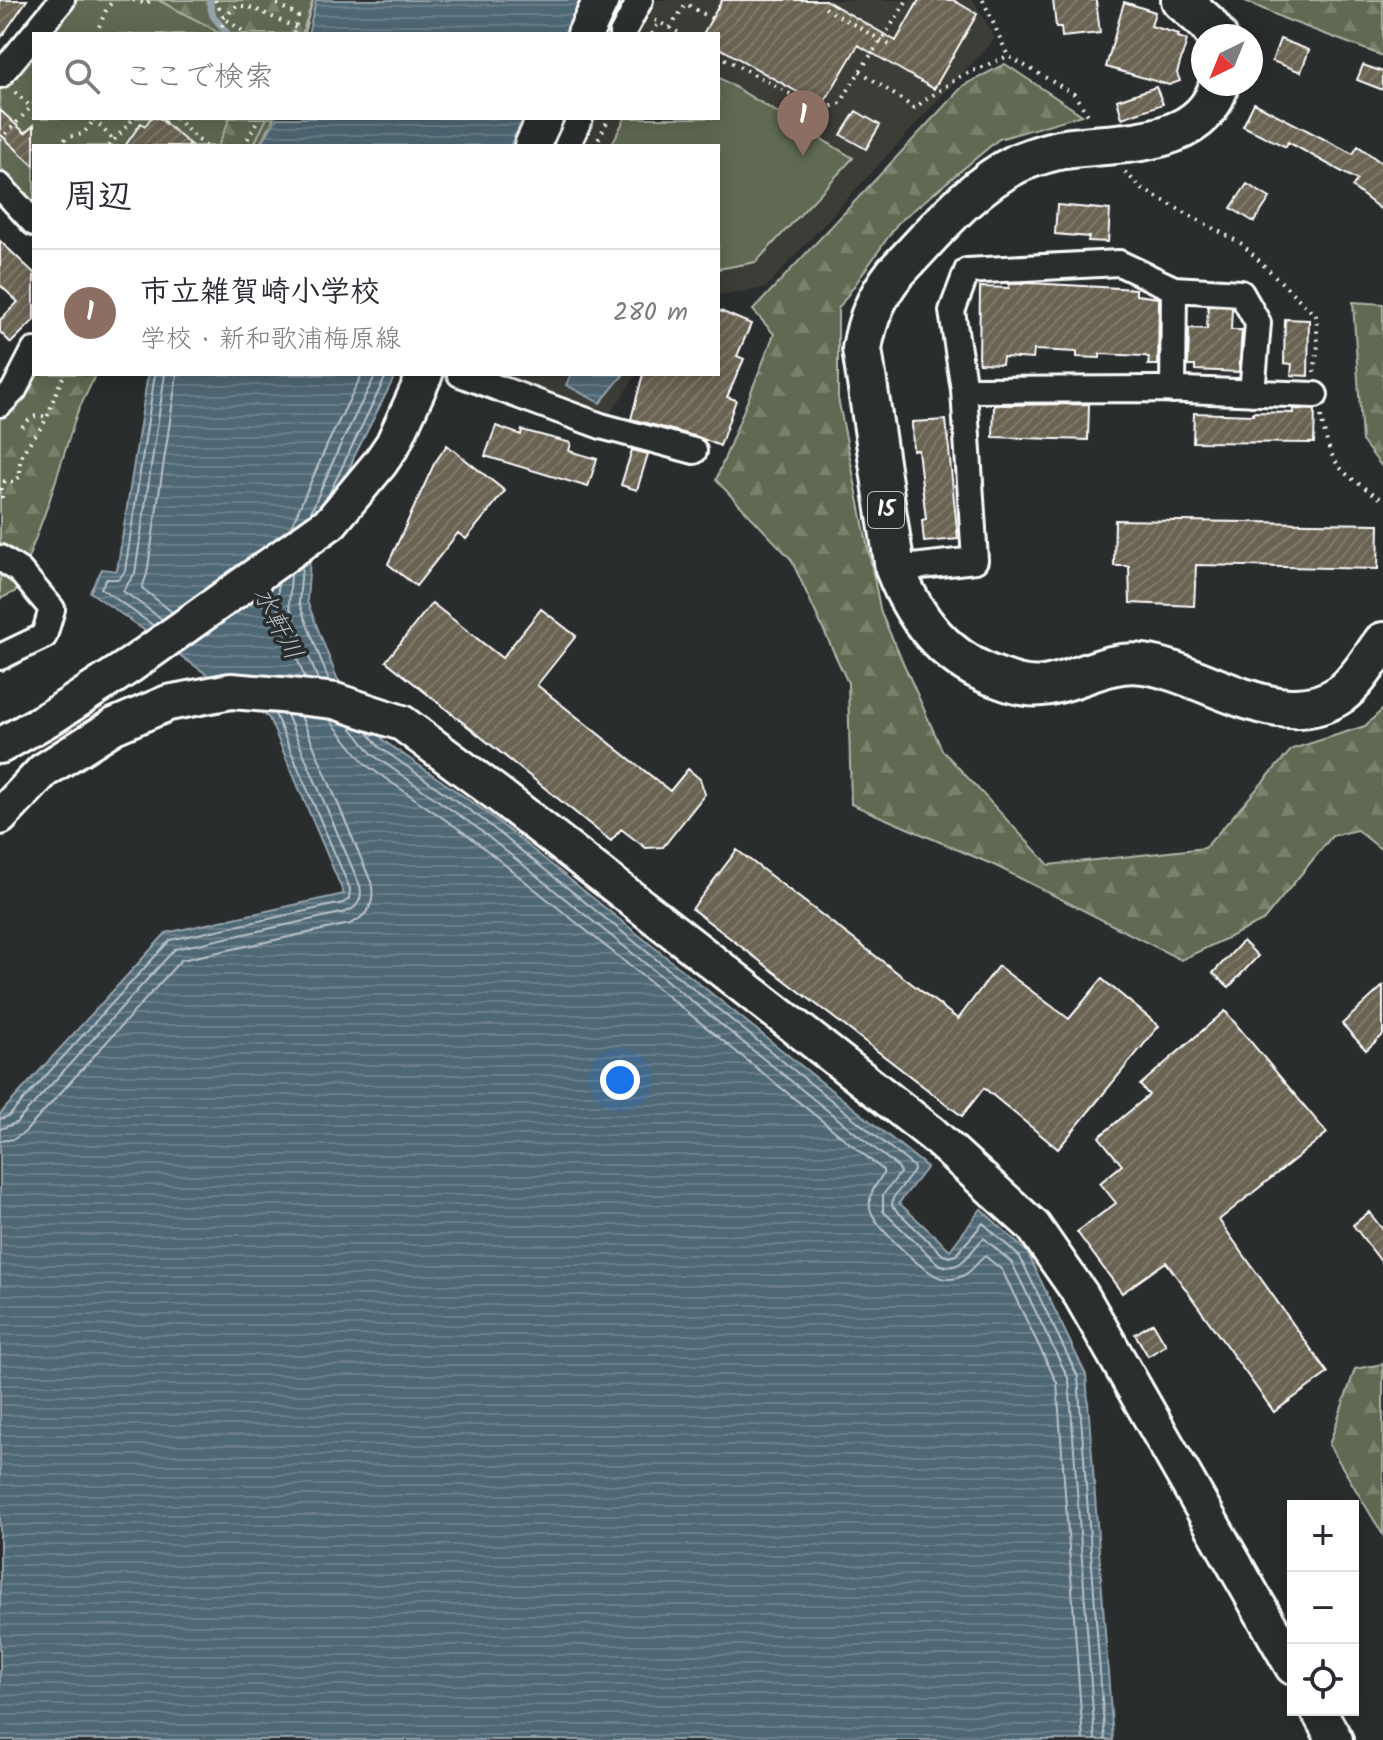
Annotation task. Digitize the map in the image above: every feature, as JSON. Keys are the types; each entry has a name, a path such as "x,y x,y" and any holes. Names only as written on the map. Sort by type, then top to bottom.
{"main road":[{"path":"1181,0 1208,24"},
{"name":"15","path":"1213,96 1207,107 1184,128 1168,136 1040,155 989,179 895,273 873,305 862,349 895,569 920,621 939,643 965,664 1020,686 1042,686 1080,677 1114,664 1141,663 1177,670 1250,702 1301,707 1323,704 1344,692 1383,642"}],"street":[{"path":"41,32 62,0"},
{"path":"586,32 601,0"},
{"path":"624,32 641,13"},
{"path":"7,82 32,45"},
{"path":"533,144 544,120"},
{"path":"568,144 579,120"},
{"path":"0,186 32,221"},
{"path":"895,569 975,560 964,390 952,311 967,271 1119,263 1174,289 1241,293 1258,323 1252,393"},
{"path":"1173,390 1174,289"},
{"path":"0,404 14,390 32,355"},
{"path":"0,746 131,665 331,522 393,444 424,376"},
{"path":"465,376 601,426 694,451"},
{"path":"964,390 1173,390 1315,395"},
{"path":"0,558 20,571 52,609 44,636 0,657"},
{"path":"0,817 43,771 114,726 168,703 231,691 281,695 335,701 402,723 499,795 931,1133 1033,1226 1081,1295 1287,1656"},
{"path":"1321,1716 1335,1740"}],"path":[{"path":"97,32 114,0"},
{"path":"133,0 147,4 150,0"},
{"path":"215,0 224,18 244,32"},
{"path":"220,32 224,18 237,2 295,31 298,16 270,0"},
{"path":"720,56 820,110 841,103 907,0"},
{"path":"983,0 1008,56 1074,94 1109,146"},
{"path":"670,28 686,4 711,18"},
{"path":"825,8 893,47"},
{"path":"641,13 677,32"},
{"path":"859,71 914,108 959,77 1008,56"},
{"path":"0,140 32,106 7,82"},
{"path":"61,144 67,137 83,134 93,120"},
{"path":"95,120 114,141"},
{"path":"111,144 132,120"},
{"path":"177,120 203,144"},
{"path":"245,144 258,120"},
{"path":"596,144 608,120"},
{"path":"2,498 1,489 5,481 13,482 21,476 20,460 47,417 53,395 64,376"},
{"path":"22,427 36,415 47,417"}],"shaded area":[{"path":"651,0 973,0 995,38 765,288 720,295 720,144 580,144 592,120 720,120 720,32 636,32"},
{"path":"494,376 636,376 605,421"}],"green space":[{"path":"75,0 313,0 305,32 48,32"},
{"path":"158,0 313,0 303,32 216,32"},
{"path":"1243,0 1383,0 1383,56 1285,19"},
{"path":"32,49 32,120 273,120 260,144 32,144 32,202 0,167 0,88"},
{"path":"1005,64 1082,115 999,139 898,223 838,309 838,398 881,613 942,750 1049,865 1205,848 1292,749 1365,726 1383,709 1383,851 1357,830 1332,836 1263,921 1181,960 996,866 851,804 848,683 791,559 716,480 774,334 753,310 964,85"},
{"path":"720,78 853,158 756,262 720,269 720,144 612,144 624,120 720,120"},
{"path":"229,120 266,120 254,144 219,144"},
{"path":"1353,302 1383,304 1383,468 1362,441"},
{"path":"32,373 32,376 95,376 77,413 16,591 0,599 0,386"},
{"path":"1383,1364 1383,1535 1329,1445 1355,1369"}],"water":[{"path":"316,0 583,0 567,32 308,32"},
{"path":"276,120 523,120 511,144 261,144"},
{"name":"水軒川","path":"148,376 395,376 355,455 310,558 307,601 337,678 384,741 486,812 927,1167 899,1203 950,1250 981,1209 1027,1252 1086,1375 1113,1740 0,1740 0,1114 166,933 344,894 269,718 90,592 102,569 117,571"},
{"path":"570,376 622,376 600,403 566,385"}],"building":[{"path":"0,0 27,0 0,39"},
{"path":"722,0 825,0 896,41 919,0 953,0 977,14 934,89 858,45 822,106 720,48 720,32 704,32"},
{"path":"1053,0 1096,0 1100,33 1062,37 1061,27 1056,27"},
{"path":"1124,2 1155,12 1151,26 1179,34 1178,37 1187,40 1177,73 1180,81 1169,85 1106,67"},
{"path":"1280,39 1309,50 1301,72 1272,61"},
{"path":"1363,65 1383,72 1383,90 1357,80"},
{"path":"1156,87 1163,104 1122,118 1117,100"},
{"path":"1254,103 1353,154 1358,146 1383,164 1383,211 1352,187 1357,180 1288,142 1286,147 1243,126"},
{"path":"0,110 25,133 34,125 32,164 0,134"},
{"path":"856,111 880,125 866,149 841,135"},
{"path":"150,120 161,120 190,144 126,144 141,123 145,126"},
{"path":"1247,184 1270,198 1254,222 1231,208"},
{"path":"1057,205 1110,210 1108,242 1055,234"},
{"path":"0,241 32,271 32,322 11,343 0,332 0,320 18,302 0,285"},
{"path":"1009,284 1136,289 1136,295 1159,298 1158,365 1148,365 1149,357 1144,356 1100,354 1100,358 1077,357 1077,352 1034,350 1033,359 1003,357 1002,364 979,363 980,287 1009,288"},
{"path":"1208,306 1232,307 1231,330 1242,330 1239,372 1195,370 1195,366 1188,366 1189,328 1207,329"},
{"path":"720,311 751,324 737,356 744,359 727,397 736,400 720,446 631,419 642,376 720,376"},
{"path":"1285,319 1309,320 1308,376 1291,375 1292,364 1284,363"},
{"path":"1089,404 1088,440 993,437 994,405"},
{"path":"1293,409 1315,410 1314,443 1193,442 1194,413 1253,415 1253,412 1293,413"},
{"path":"946,420 958,539 924,542 922,520 926,519 918,450 913,450 912,422"},
{"path":"496,426 521,435 522,430 571,443 569,451 597,459 588,487 485,456"},
{"path":"447,445 505,491 466,539 458,533 416,586 388,564 434,464"},
{"path":"632,450 648,454 637,490 621,485"},
{"path":"1115,520 1379,524 1378,569 1196,565 1194,606 1130,603 1129,566 1114,566"},
{"path":"432,603 502,658 541,609 576,636 537,685 670,791 688,769 700,779 705,794 663,847 646,848 621,829 611,841 386,661"},
{"path":"737,850 958,1019 998,966 1069,1019 1102,979 1159,1026 1058,1149 984,1088 962,1116 692,909"},
{"path":"1243,941 1258,956 1229,987 1213,973"},
{"path":"1383,986 1383,1035 1366,1050 1342,1024"},
{"path":"1225,1011 1327,1133 1219,1220 1328,1373 1274,1412 1166,1262 1122,1293 1077,1232 1116,1203 1100,1183 1122,1165 1099,1137 1149,1095 1140,1085"},
{"path":"1369,1212 1383,1230 1383,1264 1353,1225"},
{"path":"1153,1323 1166,1345 1148,1356 1135,1334"}],"waterway":[{"path":"209,0 213,16 226,32"}],"place":[{"name":"市立雑賀崎小学校","path":"803,156"}]}
